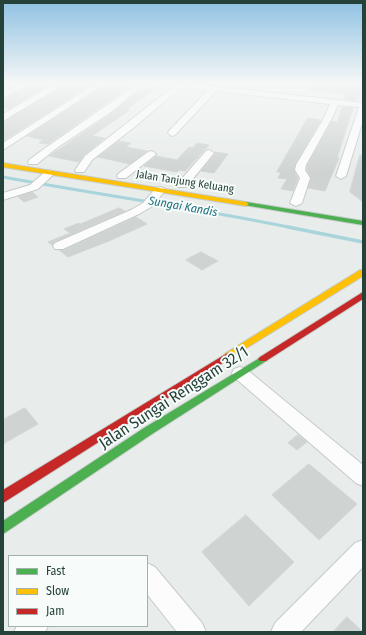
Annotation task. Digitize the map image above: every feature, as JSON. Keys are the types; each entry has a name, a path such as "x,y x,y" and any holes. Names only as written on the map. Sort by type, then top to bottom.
{"main road":[{"name":"Jalan Tanjung Keluang","path":"3,158 363,214"},
{"name":"Jalan Tanjung Keluang","path":"3,165 154,197 363,223"},
{"path":"343,220 363,228"},
{"name":"Jalan Sungai Renggam 32/1","path":"3,497 131,415 363,272"},
{"name":"Jalan Sungai Renggam 32/1","path":"3,528 148,431 363,294"}],"street":[{"path":"3,118 12,113"},
{"path":"3,147 56,113"},
{"path":"32,162 104,113"},
{"path":"80,170 88,158 146,113"},
{"path":"172,133 191,113"},
{"path":"296,203 305,178 300,170 301,165 330,113"},
{"path":"341,176 361,113"},
{"path":"182,185 209,153"},
{"path":"122,176 151,154"},
{"path":"3,197 34,187 48,175"},
{"path":"59,246 135,212 154,197"},
{"path":"240,373 363,477"},
{"path":"284,632 363,551"},
{"path":"148,576 193,632"}],"building":[{"path":"18,113 48,113 3,141 3,122"},
{"path":"63,113 92,113 48,144 39,143 43,140 27,136"},
{"path":"112,113 126,113 92,136 105,138 84,155 79,162 49,156"},
{"path":"340,113 352,113 337,158 339,158 325,191 308,188 311,178 307,170 307,166 332,121 337,122"},
{"path":"308,118 321,120 295,164 294,171 298,178 293,191 281,189 287,179 278,178 281,172 277,172"},
{"path":"119,141 131,143 126,147 147,151 130,164 98,157"},
{"path":"197,143 209,145 185,171 179,170 177,172 144,166 156,156 177,160 189,147 193,148"},
{"path":"215,152 228,154 214,173 201,171 215,154"},
{"path":"360,155 363,156 363,202 350,192"},
{"path":"32,192 38,197 24,202 18,197"},
{"path":"119,208 125,211 54,242 52,245 48,242 70,233 64,229"},
{"path":"136,217 147,224 68,257 59,250 64,250"},
{"path":"201,252 218,261 202,270 186,260"},
{"path":"25,408 38,424 3,444 3,420"},
{"path":"298,435 307,442 297,450 288,443"},
{"path":"309,464 357,504 319,540 272,495"},
{"path":"246,515 294,562 249,606 202,552"},
{"path":"347,617 363,632 333,632"}],"waterway":[{"name":"Sungai Kandis","path":"3,177 221,214 293,228"},
{"name":"Sungai Kandis","path":"288,227 293,228"},
{"name":"Sungai Kandis","path":"293,228 363,242"}],"traffic: fast":[{"path":"246,204 363,223"},
{"path":"3,528 148,431 263,359"}],"traffic: slow":[{"path":"3,165 246,204"},
{"path":"229,355 363,272"}],"traffic: jam":[{"path":"263,359 363,295"},
{"path":"3,497 229,355"}]}
